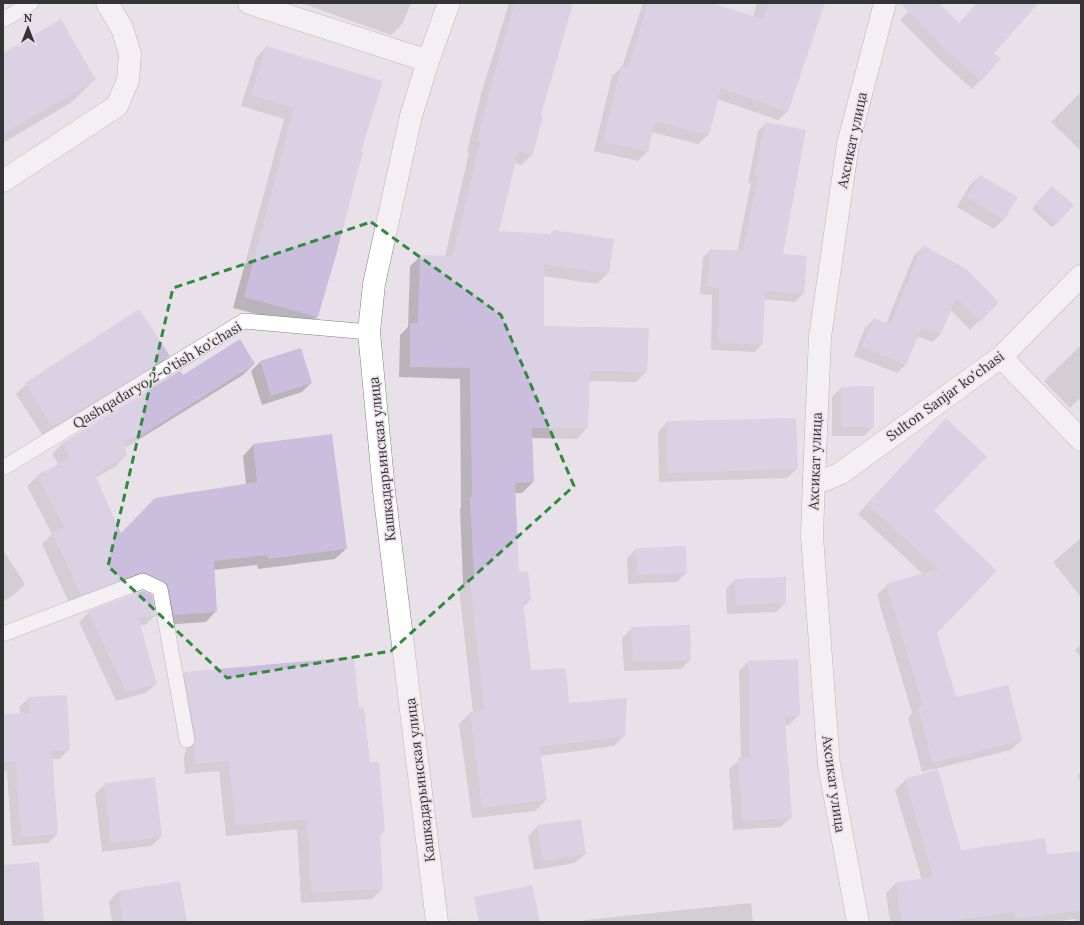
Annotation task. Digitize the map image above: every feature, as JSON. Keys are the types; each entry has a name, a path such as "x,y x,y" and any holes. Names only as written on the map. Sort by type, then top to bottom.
{"street":[{"path":"3,180 117,106 128,80 130,54 122,28 107,3"},
{"path":"249,3 428,61"},
{"name":"Кашкадарьинская улица","path":"437,922 384,491 370,332 378,269 411,116 428,61 449,3"},
{"name":"Ахсикат улица","path":"858,922 829,765 812,536 820,337 847,151 885,3"},
{"name":"Sulton Sanjar ko'chasi","path":"814,479 825,480 841,472 1001,357 1081,276"},
{"path":"1001,357 1081,440"}],"lane":[{"path":"3,20 31,3"},
{"name":"Qashqadaryo 2-o'tish ko'chasi","path":"3,468 244,321 370,332"},
{"path":"3,634 143,581 160,589 187,740"}],"highlighted area":[{"path":"371,222 501,315 574,486 391,651 227,678 108,566 173,288"}],"building":[{"path":"515,3 573,3 541,115 543,115 533,155 518,151 499,231 552,234 553,230 614,239 609,274 544,264 544,326 649,328 647,372 590,371 588,428 532,428 534,482 515,483 519,572 528,571 531,600 523,601 531,670 566,668 569,703 627,698 625,736 540,747 547,800 482,808 470,712 485,711 469,576 474,576 470,497 472,497 470,368 410,367 410,323 418,323 420,255 453,256 480,142 477,141 492,82"},
{"path":"648,3 712,3 763,19 769,3 825,3 788,112 721,88 709,135 655,121 648,152 603,142 621,66 628,68"},
{"path":"900,3 939,3 959,23 977,3 1039,3 994,53 1001,59 981,81 948,52"},
{"path":"61,19 96,80 3,134 3,53"},
{"path":"266,46 383,81 361,151 363,152 318,317 244,297 294,108 251,95"},
{"path":"765,122 806,130 783,254 807,256 804,294 765,291 763,344 718,343 719,288 707,287 710,249 743,251 758,176 755,175"},
{"path":"980,175 1018,197 1004,220 966,197"},
{"path":"1052,186 1074,205 1057,224 1035,204"},
{"path":"923,245 966,269 999,302 980,322 956,298 941,334 922,327 906,365 862,347 874,318 890,325"},
{"path":"139,309 170,356 52,427 25,383"},
{"path":"240,339 255,364 142,435 124,441 127,455 95,475 121,533 155,498 257,482 253,444 332,434 347,549 268,559 267,555 214,561 217,612 174,615 167,584 144,572 81,595 52,533 64,527 37,475 71,458 62,443 180,371 183,375"},
{"path":"301,348 312,383 271,396 260,361"},
{"path":"874,386 874,427 841,427 841,387"},
{"path":"796,418 798,469 668,473 667,421"},
{"path":"946,418 987,457 934,511 997,571 937,633 956,697 1008,685 1022,740 932,763 918,707 923,706 886,584 938,569 867,504"},
{"path":"686,546 687,573 637,575 636,548"},
{"path":"786,577 786,603 736,605 735,579"},
{"path":"143,591 152,595 156,616 138,617 157,684 126,692 88,611"},
{"path":"690,625 691,660 633,662 631,627"},
{"path":"354,657 359,708 364,707 370,762 379,762 385,831 380,832 383,889 311,893 307,819 236,826 229,761 196,764 194,745 196,738 184,672"},
{"path":"798,659 800,716 785,716 792,818 742,821 738,758 750,758 748,661"},
{"path":"67,695 70,750 52,751 58,834 21,837 16,762 3,762 3,714 29,713 28,697"},
{"path":"938,769 961,850 1045,838 1047,854 1081,851 1081,910 1015,919 1014,912 947,922 901,922 896,882 933,877 905,779"},
{"path":"155,777 162,837 111,843 104,783"},
{"path":"581,819 586,854 543,861 537,825"},
{"path":"39,862 44,922 3,922 3,865"},
{"path":"180,881 187,922 123,922 118,891"},
{"path":"532,885 540,922 479,922 474,897"}]}
